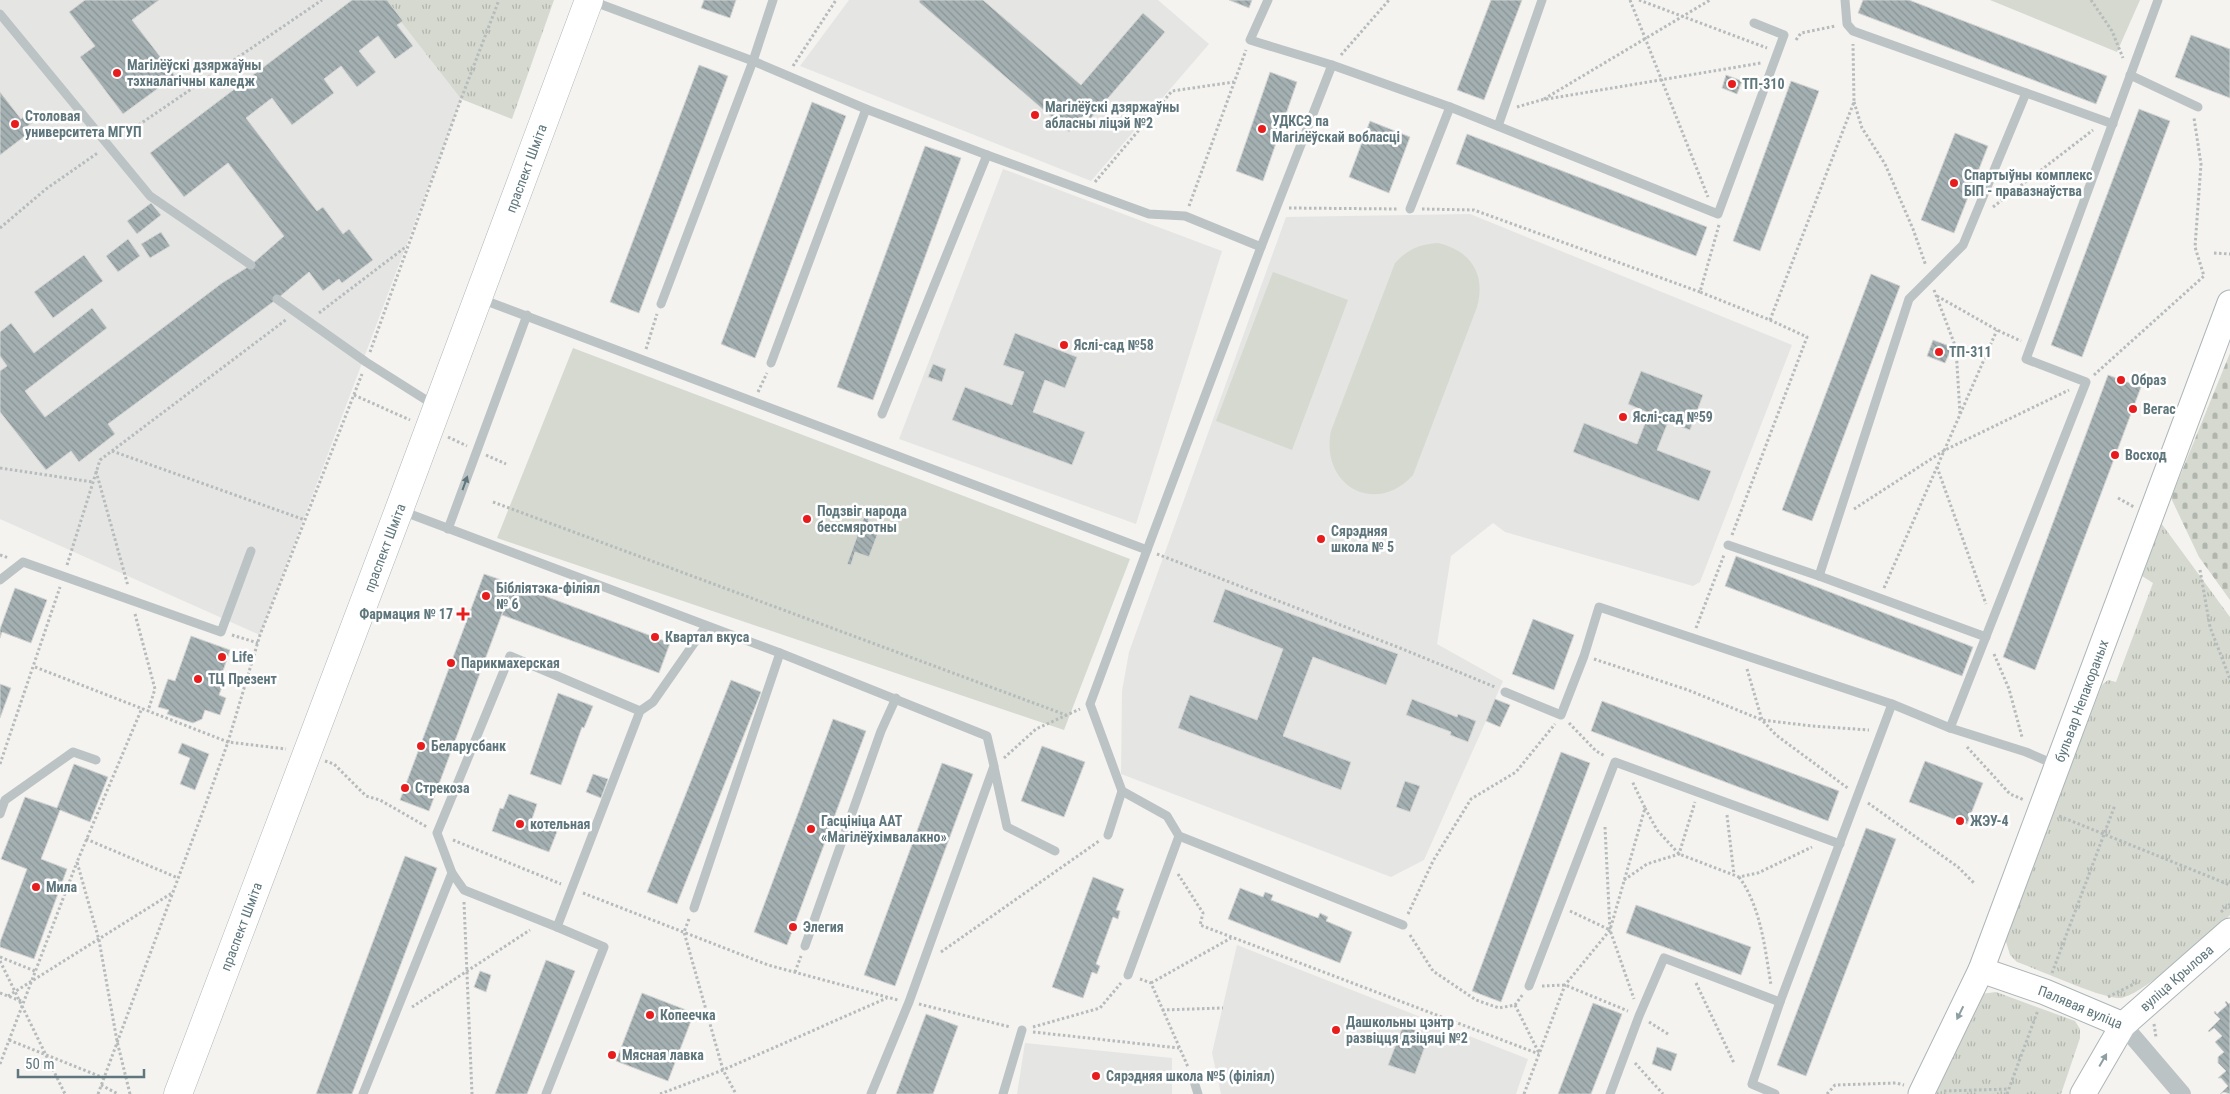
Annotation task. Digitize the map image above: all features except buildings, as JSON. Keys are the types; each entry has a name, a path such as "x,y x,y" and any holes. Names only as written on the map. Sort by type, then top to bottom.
{"main road":[{"name":"праспект Шміта","path":"178,1094 589,0"},
{"name":"бульвар Непакораных","path":"1921,1094 1981,970 2040,807 2230,303"},
{"name":"вуліца Крылова","path":"2083,1094 2123,1025 2223,924"},
{"name":"Палявая вуліца","path":"1981,970 2045,992 2123,1025"}],"street":[{"name":"Палявая вуліца","path":"2123,1025 2182,1094"}],"lane":[{"path":"589,0 753,61 866,109 987,156 1149,214 1185,216 1261,247"},
{"path":"660,304 753,61 773,0"},
{"path":"1268,0 1250,40 1332,64 1450,107 1720,217 1784,35 1754,23"},
{"path":"1498,126 1542,0"},
{"path":"1845,0 1847,24 1853,31 2109,122"},
{"path":"1950,728 2086,382 2026,359 2109,122 2130,75 2158,0"},
{"path":"0,14 150,196 251,264"},
{"path":"1108,835 1122,791 1090,704 1261,247 1332,64"},
{"path":"2130,75 2195,106"},
{"path":"1819,576 1909,299 1963,245 2026,93"},
{"path":"1410,209 1450,107"},
{"path":"772,363 866,109"},
{"path":"882,414 987,156"},
{"path":"478,298 1147,550"},
{"path":"277,299 366,362 437,406"},
{"path":"448,529 527,315"},
{"path":"399,510 780,653 987,736 1007,827 1054,851"},
{"path":"1728,545 1986,637"},
{"path":"0,580 23,562 222,632 251,551"},
{"path":"1505,692 1561,716 1584,656 1599,607 1892,704 1950,728 2026,752 2057,765"},
{"path":"557,927 640,711 652,702 706,626"},
{"path":"694,908 780,653"},
{"path":"546,1094 604,948 464,890 452,873 437,833 510,656 640,711"},
{"path":"805,946 881,731 896,698"},
{"path":"1775,1094 1752,1084 1777,1001 1840,844 1892,704"},
{"path":"0,814 2,799 73,752 96,760"},
{"path":"1529,986 1603,794 1620,763 1840,844"},
{"path":"871,1094 909,1002 994,766"},
{"path":"1122,791 1166,816 1179,836 1403,925"},
{"path":"1128,975 1179,836"},
{"path":"363,1094 452,873"},
{"path":"1610,1094 1664,958 1777,1001"},
{"path":"1003,1094 1022,1030"},
{"path":"1193,1078 1198,1094"}],"path":[{"path":"0,228 46,189 322,0"},
{"path":"98,1094 228,742 258,643 366,362 499,0"},
{"path":"787,75 836,0"},
{"path":"1332,64 1389,0"},
{"path":"1630,0 1707,196 1720,217 1700,292"},
{"path":"1638,0 1776,56"},
{"path":"1542,100 1710,0"},
{"path":"2091,0 2112,31 2130,75"},
{"path":"1792,48 1801,33 1847,24"},
{"path":"1853,31 1854,102 1862,128 1885,164 1913,229 1956,348 1960,414"},
{"path":"1185,216 1250,40"},
{"path":"1504,110 1542,100 1662,80 1776,56"},
{"path":"1086,192 1172,91 1234,82"},
{"path":"1770,320 1854,102"},
{"path":"1839,519 1945,450 2086,382 2204,276 2195,247 2201,164 2195,106"},
{"path":"1972,222 2109,122"},
{"path":"1276,208 1474,210 1700,292 1807,337 1693,637"},
{"path":"1718,225 1720,217"},
{"path":"308,321 408,246"},
{"path":"2214,253 2230,254"},
{"path":"1937,296 1997,330 2031,345"},
{"path":"642,359 660,304"},
{"path":"0,764 64,577 100,460 296,312"},
{"path":"1879,598 1997,330"},
{"path":"754,401 772,363"},
{"path":"112,451 305,520"},
{"path":"0,468 93,482"},
{"path":"2118,498 2137,508"},
{"path":"493,502 1066,715 1036,729 994,766"},
{"path":"1147,550 1400,648 1505,692"},
{"path":"2200,570 2210,627 2230,679"},
{"path":"222,632 258,643"},
{"path":"1742,653 1762,720 1776,735 1958,867 1975,884"},
{"path":"1584,656 1688,690 1762,720 1812,726 1882,730"},
{"path":"34,667 228,742 306,752 334,764 366,796 380,800 437,833 571,889 768,965 887,998 1022,1030 1179,1048"},
{"path":"0,1064 86,838 142,708"},
{"path":"1403,925 1433,861 1471,799 1516,772 1561,716 1596,751 1620,763 1656,830 1679,854 1739,877 1747,888 1761,929 1777,1001"},
{"path":"1950,728 2010,794 2230,885"},
{"path":"1679,854 1698,792"},
{"path":"1603,794 1610,930 1640,1016"},
{"path":"1725,802 1734,875"},
{"path":"2007,1094 2115,806"},
{"path":"1524,1094 1565,985 1610,930 1645,808"},
{"path":"922,965 1108,835"},
{"path":"86,838 178,878"},
{"path":"1739,877 1758,873 1828,840"},
{"path":"1624,880 1647,864 1679,854"},
{"path":"77,862 99,940 117,1042 130,1094"},
{"path":"1170,862 1203,913 1200,925 1539,1054"},
{"path":"464,890 472,1094"},
{"path":"8,996 173,892"},
{"path":"2223,924 2230,904"},
{"path":"1560,906 1610,930"},
{"path":"393,1019 543,922"},
{"path":"684,932 723,1070 736,1094"},
{"path":"1151,983 1232,937"},
{"path":"0,956 35,970"},
{"path":"0,961 22,1002 65,1094"},
{"path":"1688,967 1734,1064"},
{"path":"1022,1030 1100,1008 1128,975 1151,983 1193,1078"},
{"path":"2102,999 2136,984 2143,978"},
{"path":"0,993 22,1002"},
{"path":"660,1094 723,1070 887,998"},
{"path":"1515,1005 1539,1054"},
{"path":"1162,1010 1222,1008"},
{"path":"2158,1042 2154,1023 2161,1017"},
{"path":"9,1040 104,1078"},
{"path":"1626,1052 1663,1094"},
{"path":"102,1085 118,1094"}],"shaded area":[{"path":"0,0 384,0 461,99 260,635 0,519"},
{"name":"Магілёўскі дзяржаўны абласны ліцэй №2","path":"849,0 1158,0 1209,44 1091,181 800,66"},
{"name":"Яслі-сад №58","path":"1003,169 1222,251 1136,524 899,439"},
{"name":"Сярэдняя школа № 5","path":"1470,214 1792,345 1700,582 1693,586 1505,532 1493,523 1451,556 1437,644 1503,681 1495,699 1510,705 1500,727 1486,721 1424,860 1391,877 1121,774 1122,691 1129,652 1286,217"},
{"name":"Дашкольны цэнтр развіцця дзіцяці №2","path":"1237,945 1528,1059 1516,1094 1221,1094 1212,1053"},
{"name":"Сярэдняя школа №5 (філіял)","path":"1025,1043 1172,1058 1172,1094 1017,1094"}],"green space":[{"path":"384,0 554,0 512,119 461,99"},
{"path":"1990,0 2140,0 2117,52"},
{"path":"1438,243 1459,252 1473,266 1479,284 1477,307 1413,475 1398,487 1383,493 1367,494 1354,489 1342,480 1334,467 1330,450 1331,431 1395,263 1415,248"},
{"path":"1273,272 1348,300 1292,450 1216,421"},
{"path":"573,348 1130,559 1064,730 497,538"},
{"path":"2230,353 2230,600 2199,557 2171,498"},
{"path":"2161,523 2230,617 2230,915 2193,949 2160,975 2132,994 2121,998 2100,994 2017,962 2010,955 2004,935 2102,685 2108,680 2116,682 2153,583 2142,576"},
{"path":"1996,992 2075,1021 2080,1029 2080,1038 2061,1094 1931,1094 1981,994"}],"place":[{"name":"Магілёўскі дзяржаўны тэхналагічны каледж","path":"117,73"},
{"name":"ТП-310","path":"1732,84"},
{"name":"Магілёўскі дзяржаўны абласны ліцэй №2","path":"1035,115"},
{"name":"Столовая университета МГУП","path":"15,124"},
{"name":"УДКСЭ па Магілёўскай вобласці","path":"1262,129"},
{"name":"Спартыўны комплекс БІП - правазнаўства","path":"1954,183"},
{"name":"Яслі-сад №58","path":"1064,345"},
{"name":"ТП-311","path":"1939,352"},
{"name":"Образ","path":"2121,380"},
{"name":"Вегас","path":"2133,409"},
{"name":"Яслі-сад №59","path":"1623,417"},
{"name":"Восход","path":"2115,455"},
{"name":"Подзвіг народа бессмяротны","path":"807,519"},
{"name":"Сярэдняя школа № 5","path":"1321,539"},
{"name":"Бібліятэка-філіял № 6","path":"486,596"},
{"name":"Фармация № 17","path":"463,614"},
{"name":"Квартал вкуса","path":"655,637"},
{"name":"Life","path":"222,657"},
{"name":"Парикмахерская","path":"451,663"},
{"name":"ТЦ Презент","path":"198,679"},
{"name":"Беларусбанк","path":"421,746"},
{"name":"Стрекоза","path":"405,788"},
{"name":"ЖЭУ-4","path":"1960,821"},
{"name":"котельная","path":"520,824"},
{"name":"Гасцініца ААТ «Магілёўхімвалакно»","path":"811,829"},
{"name":"Мила","path":"36,887"},
{"name":"Элегия","path":"793,927"},
{"name":"Копеечка","path":"650,1015"},
{"name":"Дашкольны цэнтр развіцця дзіцяці №2","path":"1336,1030"},
{"name":"Мясная лавка","path":"612,1055"},
{"name":"Сярэдняя школа №5 (філіял)","path":"1096,1076"}]}
